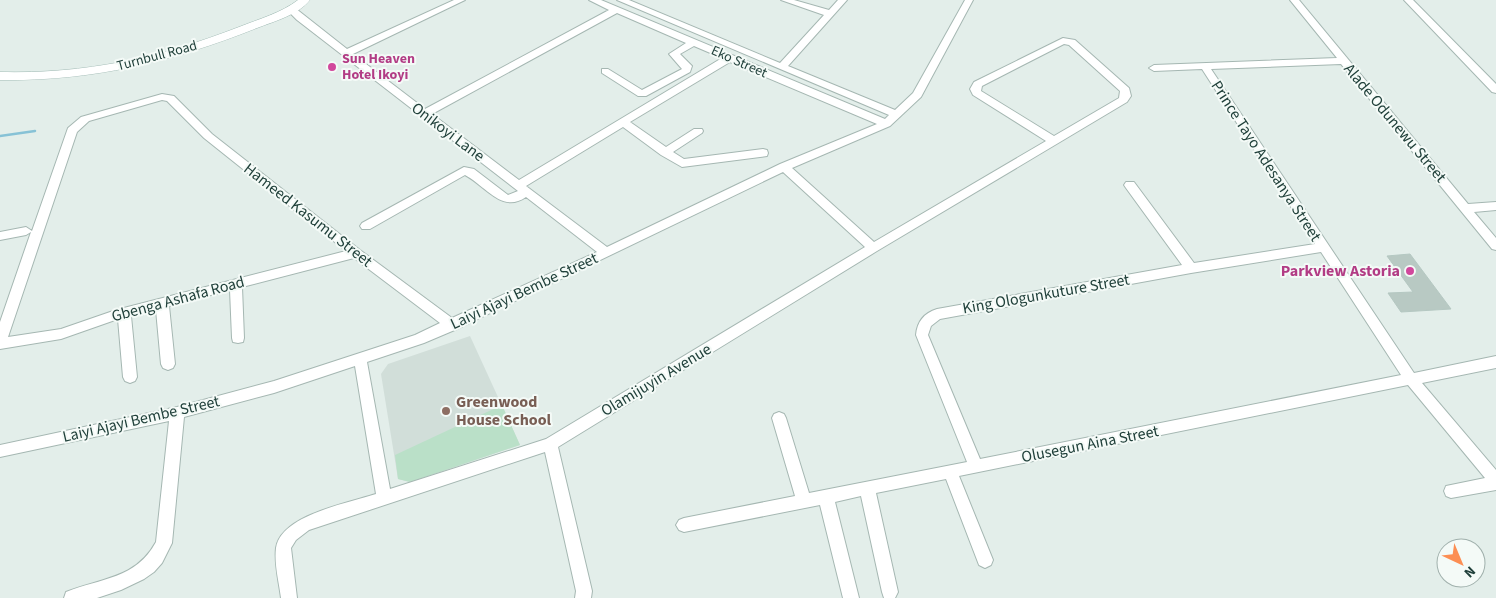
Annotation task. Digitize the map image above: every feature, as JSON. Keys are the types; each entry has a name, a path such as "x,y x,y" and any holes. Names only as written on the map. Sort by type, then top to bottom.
{"street":[{"name":"Turnbull Road","path":"0,76 31,77 74,74 148,61 196,46 292,10 305,0"},
{"path":"346,53 461,0"},
{"name":"Eko Street","path":"593,0 886,124"},
{"name":"Eko Street","path":"621,0 897,115"},
{"path":"785,0 831,14"},
{"path":"782,67 843,0"},
{"name":"Laiyi Ajayi Bembe Street","path":"0,451 176,413 274,387 360,359 452,325 784,167 886,124 917,95 969,0"},
{"name":"Alade Odunewu Street","path":"1294,0 1496,246"},
{"path":"1408,0 1496,90"},
{"name":"Onikoyi Lane","path":"292,10 606,253"},
{"path":"424,114 616,10"},
{"name":"Olamijuyin Avenue","path":"289,598 284,549 286,541 296,530 305,524 550,444 873,248 1124,100 1126,96 1125,90 1072,42 1067,41 1063,41 1021,61 978,84 975,89 977,93 1054,141"},
{"path":"605,71 638,94 647,93 687,70 687,66 674,54 694,42"},
{"path":"366,226 464,171 470,172 506,199 515,199 523,188 623,122 729,58"},
{"path":"1154,68 1343,61"},
{"name":"Prince Tayo Adesanya Street","path":"1205,67 1322,247 1411,379 1496,482"},
{"name":"Hameed Kasumu Street","path":"0,342 72,130 85,119 154,98 170,98 208,136 356,253 452,325"},
{"path":"623,122 685,164 763,152"},
{"path":"665,152 698,131"},
{"path":"784,167 873,248"},
{"path":"1130,185 1191,268"},
{"path":"1466,208 1496,206"},
{"path":"0,236 26,231"},
{"name":"King Ologunkuture Street","path":"976,466 922,335 922,326 928,319 937,314 1191,268 1322,247"},
{"name":"Gbenga Ashafa Road","path":"0,342 61,334 124,313 356,253"},
{"path":"236,284 238,338"},
{"path":"162,303 168,364"},
{"path":"124,313 130,377"},
{"path":"360,359 384,499"},
{"name":"Olusegun Aina Street","path":"684,525 1496,362"},
{"path":"72,598 128,578 145,569 157,556 164,543 176,413"},
{"path":"779,418 804,501"},
{"path":"550,444 584,591 583,598"},
{"path":"950,471 984,560"},
{"path":"1451,491 1496,482"},
{"path":"867,488 890,592"},
{"path":"826,496 851,598"}],"shaded area":[{"name":"Greenwood House School","path":"470,336 520,445 410,482 398,479 381,374 388,364"}],"green space":[{"path":"502,405 520,445 410,482 398,479 395,455"}],"building":[{"name":"Parkview Astoria","path":"1410,254 1451,309 1401,312 1388,293 1413,292 1387,256"}],"waterway":[{"path":"0,136 35,131"}],"place":[{"name":"Sun Heaven Hotel Ikoyi","path":"332,67"},
{"name":"Parkview Astoria","path":"1410,271"},
{"name":"Greenwood House School","path":"446,411"}]}
